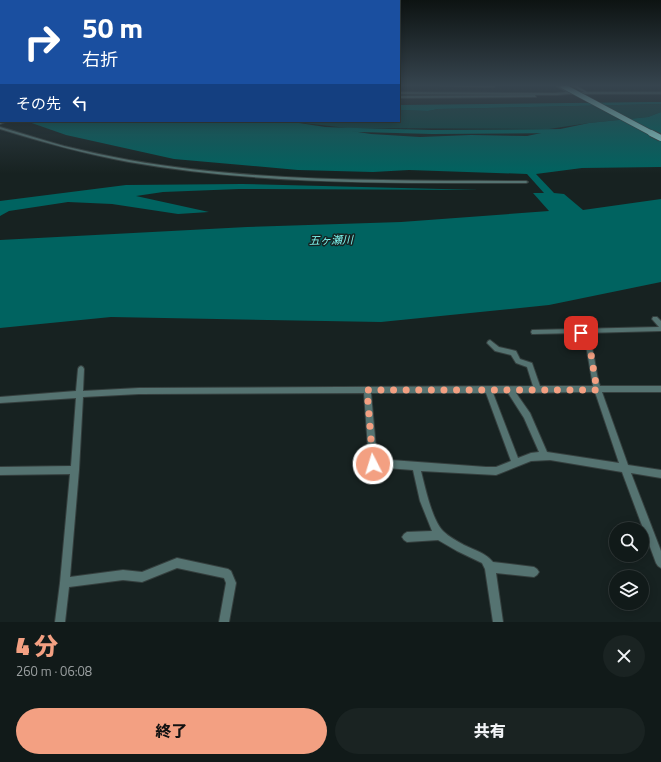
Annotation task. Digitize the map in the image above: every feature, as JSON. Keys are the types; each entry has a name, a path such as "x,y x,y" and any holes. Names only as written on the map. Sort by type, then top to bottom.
{"highway":[{"path":"618,115 661,138"},
{"path":"624,115 661,134"}],"street":[{"path":"0,128 96,154 184,169 329,180 526,182"},
{"path":"655,319 661,325"},
{"path":"534,332 661,329"},
{"path":"581,331 590,347 593,373 624,467 661,563"},
{"path":"490,342 497,349 514,353 518,363 530,365 538,390"},
{"path":"60,622 65,584 75,470 81,369"},
{"path":"0,400 139,391 661,389"},
{"path":"367,390 373,464 496,471 531,457 545,456 624,467 661,474"},
{"path":"488,390 516,462"},
{"path":"510,390 527,416 545,456"},
{"path":"416,466 420,485 430,514 440,535"},
{"path":"0,471 75,470"},
{"path":"407,537 440,535 485,560 490,567 498,622"},
{"path":"65,584 123,575 142,577 177,564 228,574 231,583 224,622"},
{"path":"490,567 534,572"}],"shaded area":[{"path":"400,115 653,115 648,117 549,129 347,128 295,122 400,122"}],"water":[{"name":"五ヶ瀬川","path":"661,115 661,167 582,168 536,174 554,193 564,194 583,210 661,199 661,282 549,305 381,322 111,317 0,328 0,240 247,227 401,222 549,211 533,193 544,193 527,174 409,170 373,172 298,170 174,159 66,135 29,122 293,122 371,134 420,137 471,135 527,136 589,123"},
{"path":"242,184 481,190 239,189 163,192 136,196 209,212 178,214 112,204 68,202 9,211 0,216 0,201 126,185"}],"waterway":[{"path":"323,129 432,132 569,131"}],"route":[{"path":"373,464 367,390 598,390 593,373 590,347 581,333"}]}
